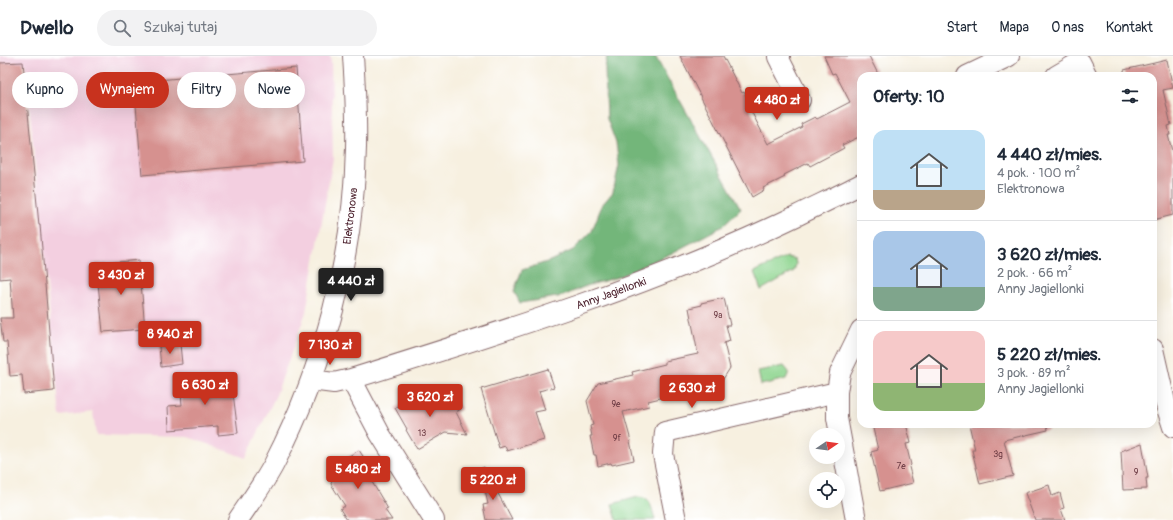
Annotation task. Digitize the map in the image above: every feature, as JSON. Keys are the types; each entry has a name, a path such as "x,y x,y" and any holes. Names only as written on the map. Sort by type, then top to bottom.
{"street":[{"name":"Elektronowa","path":"238,520 273,465 296,418 324,342 336,296 345,254 352,202 356,148 356,99 353,56"},
{"path":"779,56 800,100"},
{"path":"975,72 1009,56"},
{"path":"1072,72 1084,69"},
{"name":"Anny Jagiellonki","path":"311,380 334,383 351,379 563,310 665,273 760,233 857,186"},
{"path":"852,519 837,418 837,392 840,373 857,338"},
{"path":"1157,365 1173,427"},
{"path":"351,379 380,434 434,520"},
{"path":"676,520 663,454 665,432 837,392"}],"shaded area":[{"path":"0,56 331,56 333,158 306,312 276,395 246,458 188,437 96,435 93,412 60,416 29,108 78,108 78,72 26,72 25,64 0,66"}],"green space":[{"path":"607,56 655,56 741,209 723,226 672,253 618,277 586,286 563,296 520,303 514,291 522,270 550,261 573,250 592,231 602,205 613,192 619,165 616,143 607,119 605,69"},
{"path":"787,257 795,259 796,264 794,271 761,290 754,272"},
{"path":"784,366 789,372 786,379 761,385 758,371"},
{"path":"638,497 648,501 652,508 655,520 617,520 612,504"}],"building":[{"path":"680,56 723,56 742,93 744,92 751,106 749,107 768,144 802,127 801,124 815,117 817,119 850,102 835,73 832,74 824,56 869,56 877,72 857,72 857,138 842,145 844,148 810,166 808,163 784,175 785,177 763,188 764,190 752,197"},
{"path":"1167,60 1173,88 1163,90 1171,125 1168,126 1170,135 1168,135 1173,155 1173,215 1157,219 1157,72 1124,72 1124,70"},
{"path":"23,62 24,72 12,72 12,108 28,108 40,225 54,391 24,394 22,375 10,376 7,342 3,342 0,318 13,318 10,278 0,279 0,63"},
{"path":"296,68 296,72 250,72"},
{"path":"244,72 244,108 299,108 303,161 142,175 136,108 169,108 169,79 177,78 177,108 236,108 236,73"},
{"path":"139,260 145,329 103,332 96,264"},
{"path":"724,298 730,325 726,325 730,341 724,343 730,368 720,384 648,401 649,406 623,412 631,441 634,460 612,465 611,463 598,466 590,436 592,436 590,426 593,425 587,401 598,383 633,375 632,372 665,364 665,361 698,354 689,308 702,305 701,303"},
{"path":"180,344 182,364 161,367 159,346"},
{"path":"548,369 554,387 539,391 545,410 535,412 544,440 507,451 505,446 499,448 481,389"},
{"path":"231,377 238,433 218,435 218,426 169,430 168,406 182,405 180,381"},
{"path":"425,390 434,404 453,394 461,409 456,412 467,434 446,432 417,449 395,408"},
{"path":"873,428 907,428 911,443 906,444 911,465 909,467 913,483 880,491 871,452 878,450"},
{"path":"970,428 1048,428 1048,430 1004,440 1013,476 980,484 972,450 975,450"},
{"path":"1142,443 1148,478 1146,478 1147,489 1123,490 1121,451"},
{"path":"359,450 374,474 369,477 388,509 385,510 392,520 347,520 340,509 345,506 331,484 336,464"},
{"path":"484,467 512,520 486,520 483,505 488,504 480,469"},
{"path":"1049,485 1052,496 1060,493 1064,508 1061,509 1065,520 1035,520 1025,493"}]}
